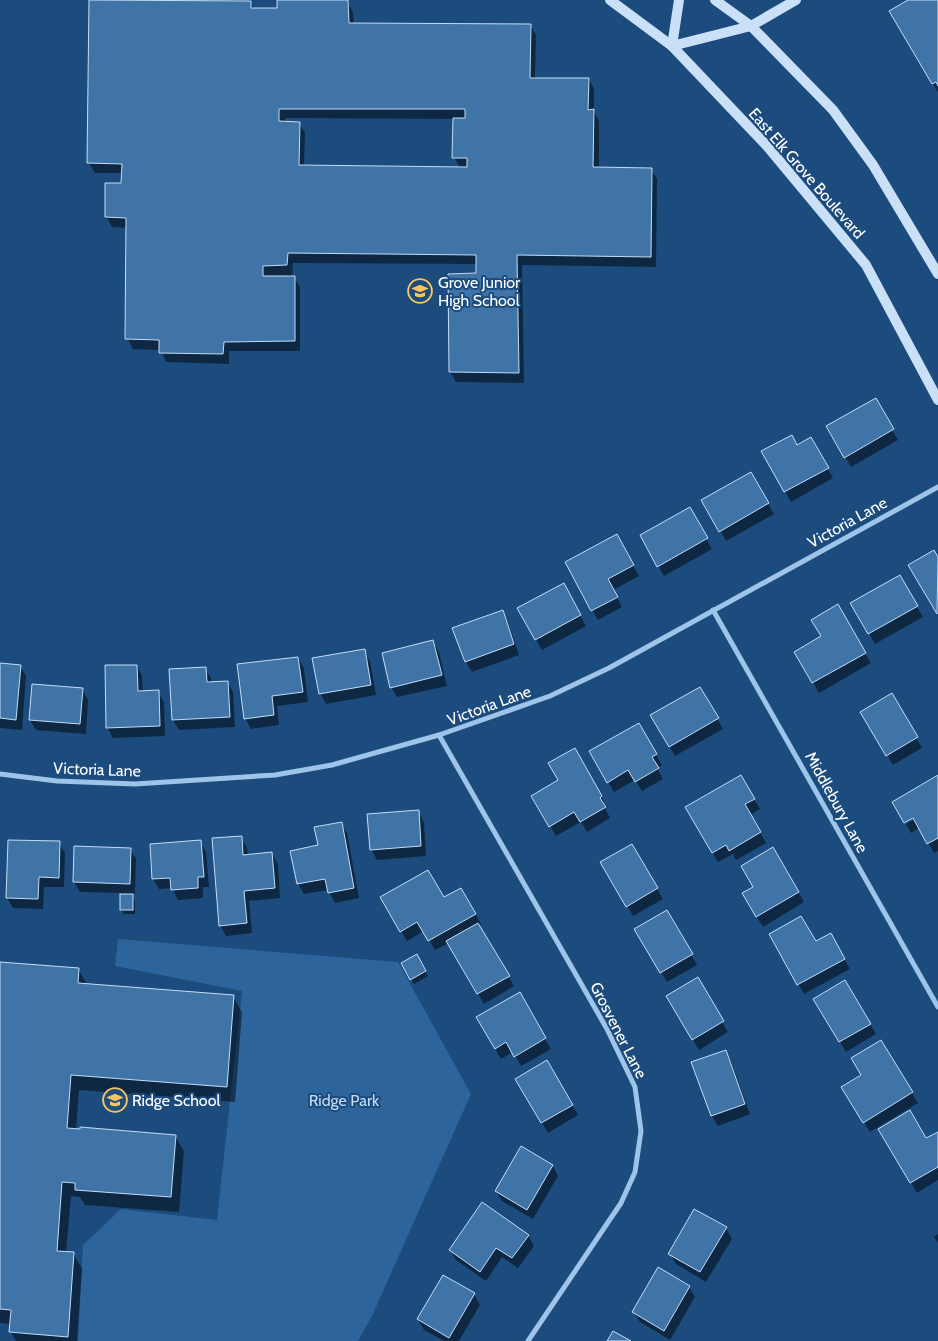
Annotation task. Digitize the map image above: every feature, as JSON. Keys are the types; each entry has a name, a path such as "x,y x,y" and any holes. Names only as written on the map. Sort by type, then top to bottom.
{"street":[{"name":"East Elk Grove Boulevard","path":"610,0 672,46 767,146 866,265 938,400"},
{"path":"679,0 672,46 751,26 796,0"},
{"path":"715,0 751,26 833,110 873,165 938,274"},
{"name":"Victoria Lane","path":"0,774 56,782 135,784 275,775 332,765 439,736 550,696 609,668 938,487"},
{"name":"Middlebury Lane","path":"713,610 938,1007"},
{"name":"Grosvener Lane","path":"439,736 607,1029 635,1087 641,1131 635,1172 621,1203 528,1341"}],"green space":[{"name":"Ridge Park","path":"118,939 398,962 471,1094 372,1316 358,1341 78,1341 83,1245 121,1209 217,1220 242,991 115,966"}],"building":[{"path":"89,0 251,1 251,8 277,8 277,0 348,0 349,23 531,24 530,78 589,78 588,110 594,109 593,167 652,168 651,257 517,255 519,373 449,372 448,274 476,273 476,255 288,253 287,265 263,266 263,276 295,276 295,341 224,342 223,354 159,353 159,340 125,339 126,218 105,217 105,183 121,183 122,164 87,163","holes":["279,109 465,109 465,118 453,118 452,158 467,158 467,167 299,165 300,122 279,121"]},
{"path":"908,0 938,0 938,86 936,82 932,84 889,11"},
{"path":"876,398 894,429 844,458 826,426"},
{"path":"792,435 797,445 811,437 829,468 784,492 761,451"},
{"path":"751,472 769,503 719,532 701,500"},
{"path":"690,507 708,538 657,567 640,535"},
{"path":"617,534 634,565 608,579 618,597 591,611 565,562"},
{"path":"934,550 938,557 937,614 908,565"},
{"path":"900,575 918,606 868,634 850,603"},
{"path":"564,583 581,615 535,640 517,608"},
{"path":"838,604 866,653 812,683 794,652 821,636 811,620"},
{"path":"503,610 514,644 465,662 452,628"},
{"path":"433,640 442,675 390,688 382,653"},
{"path":"365,649 371,685 319,694 312,658"},
{"path":"298,657 303,692 272,696 274,715 244,719 237,664"},
{"path":"0,663 21,665 16,720 0,718"},
{"path":"105,665 137,665 138,691 159,690 160,726 106,728"},
{"path":"206,667 207,682 228,681 230,717 172,720 169,669"},
{"path":"32,684 83,688 80,724 29,720"},
{"path":"700,687 719,718 669,747 650,715"},
{"path":"892,693 918,737 886,756 860,712"},
{"path":"639,723 657,754 652,757 659,768 635,782 628,770 607,783 589,751"},
{"path":"575,748 602,796 600,798 606,807 580,822 574,812 549,827 531,796 558,780 548,763"},
{"path":"741,775 755,799 745,804 761,832 729,851 726,845 712,853 685,807"},
{"path":"938,775 938,838 927,844 913,818 904,823 892,802"},
{"path":"419,810 421,846 370,850 367,814"},
{"path":"342,822 354,888 328,893 325,879 297,884 290,851 318,845 314,827"},
{"path":"242,836 243,855 272,852 275,888 244,891 247,923 219,926 212,838"},
{"path":"8,840 60,841 59,878 39,877 38,899 6,898"},
{"path":"201,840 204,877 198,877 198,888 171,890 170,878 152,879 150,844"},
{"path":"632,844 658,888 626,907 600,862"},
{"path":"74,846 131,848 130,884 73,882"},
{"path":"773,847 799,892 756,917 742,893 753,887 741,866"},
{"path":"428,870 444,897 461,888 476,914 428,941 417,922 400,932 380,897"},
{"path":"120,894 133,894 133,910 120,910"},
{"path":"667,910 693,954 660,973 634,929"},
{"path":"801,916 816,941 831,933 845,959 797,985 769,934"},
{"path":"478,923 510,976 477,994 446,941"},
{"path":"417,954 426,971 410,980 401,963"},
{"name":"Ridge School","path":"0,962 79,968 78,983 234,995 227,1087 71,1075 67,1128 80,1129 80,1127 176,1135 171,1197 75,1190 75,1183 62,1182 57,1251 74,1252 68,1337 9,1332 11,1310 0,1309"},
{"path":"698,977 724,1021 692,1040 666,996"},
{"path":"845,980 871,1024 839,1042 813,999"},
{"path":"520,992 546,1038 514,1057 506,1042 495,1049 476,1017"},
{"path":"881,1040 913,1092 863,1123 841,1087 861,1075 851,1058"},
{"path":"726,1050 745,1104 711,1116 691,1062"},
{"path":"547,1060 573,1105 541,1123 515,1079"},
{"path":"910,1110 926,1138 938,1132 938,1167 910,1183 878,1129"},
{"path":"521,1146 553,1165 527,1210 495,1191"},
{"path":"482,1202 529,1235 512,1258 496,1248 480,1272 449,1250"},
{"path":"694,1209 727,1227 700,1272 668,1254"},
{"path":"658,1267 690,1286 664,1331 632,1312"},
{"path":"443,1275 475,1293 449,1338 417,1319"},
{"path":"613,1331 631,1341 607,1341"}],"place":[{"name":"Grove Junior High School","path":"420,291"},
{"name":"Ridge School","path":"115,1100"}]}
